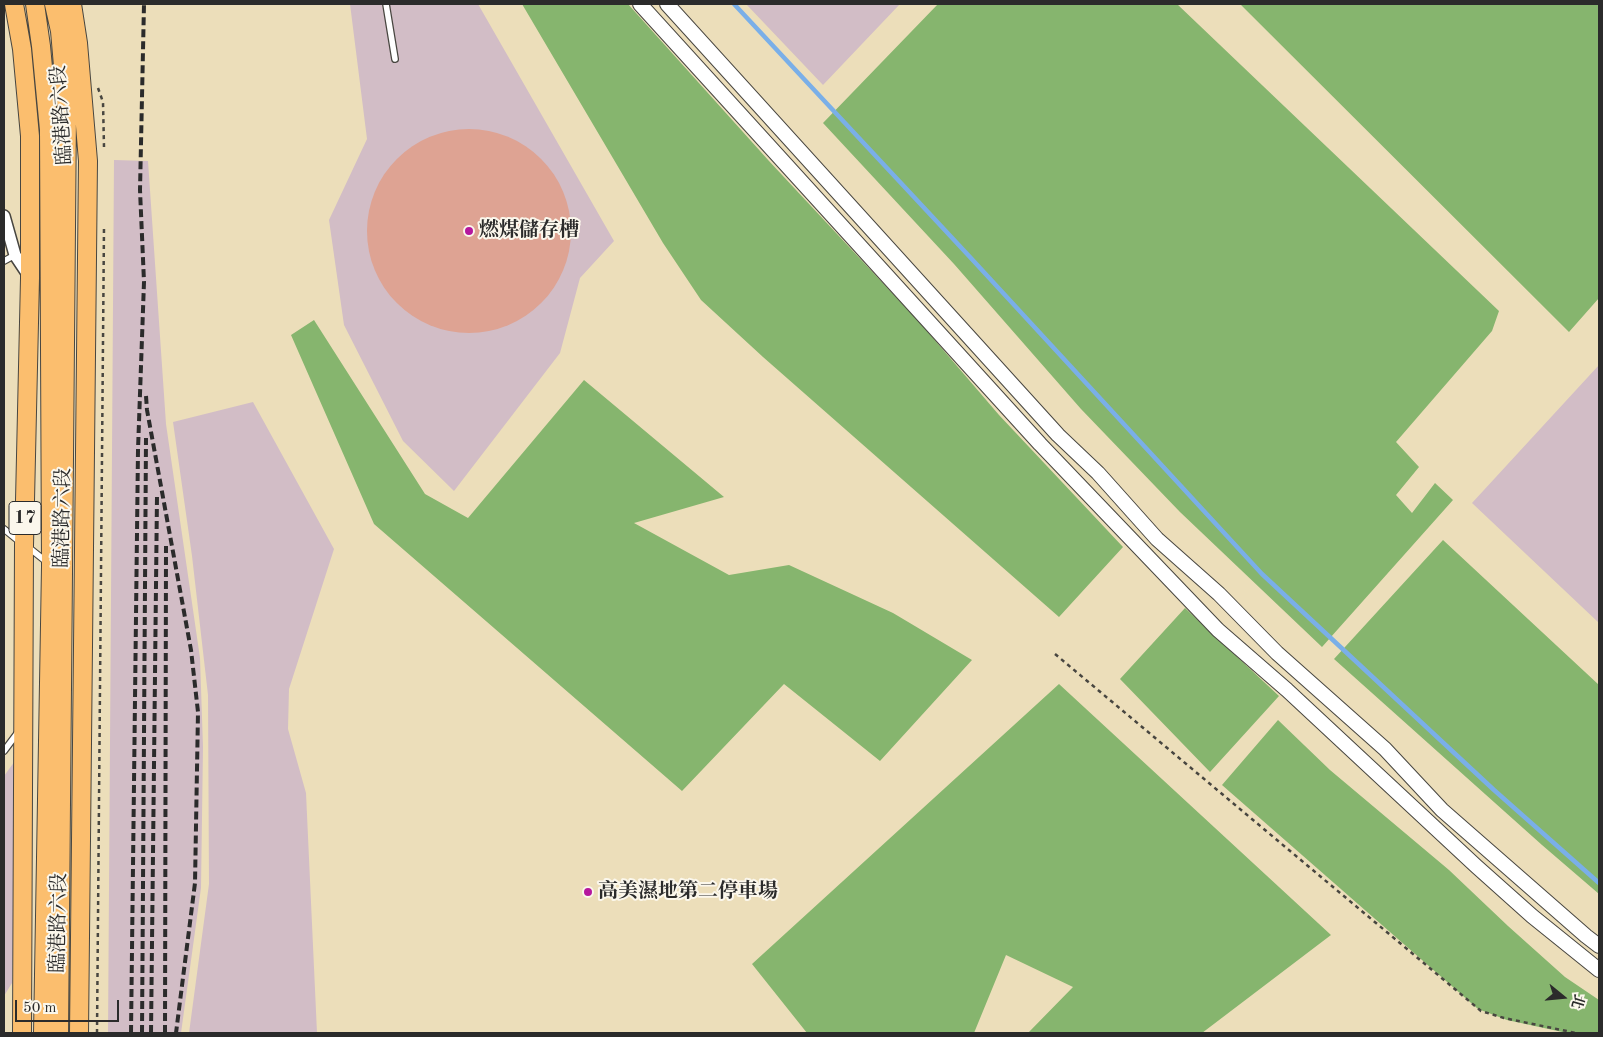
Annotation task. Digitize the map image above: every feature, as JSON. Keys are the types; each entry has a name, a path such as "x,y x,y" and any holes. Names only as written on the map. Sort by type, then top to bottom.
{"main road":[{"name":"臨港路六段","path":"14,4 22,49 30,136 30,278 24,545 22,1033"},
{"name":"臨港路六段","path":"35,4 49,130 58,567 59,1033"},
{"name":"臨港路六段","path":"43,1033 58,567 68,112 60,31 54,4"},
{"name":"臨港路六段","path":"72,4 78,43 88,161 79,1033"}],"street":[{"path":"640,4 1040,444 1218,630 1287,690 1490,879 1539,922 1599,970"},
{"path":"667,4 1058,435 1098,473 1157,539 1219,594 1277,653 1385,749 1442,810 1599,946"},
{"path":"780,160 796,146"},
{"path":"4,216 15,255 30,278"}],"lane":[{"path":"386,4 395,58"},
{"path":"4,261 15,255"},
{"path":"4,529 24,545 58,567 84,566"},
{"path":"4,751 24,724"}],"path":[{"path":"1055,654 1481,1010 1504,1018 1576,1033"}],"shaded area":[{"path":"350,4 478,4 614,241 580,278 560,353 454,491 403,441 344,325 329,220 367,139"},
{"path":"746,4 900,4 823,85"},
{"path":"114,160 148,161 166,424 200,658 203,747 201,888 181,1033 108,1033"},
{"path":"1599,365 1599,623 1472,503"},
{"path":"253,402 334,549 289,689 288,729 306,793 317,1033 189,1033 209,884 208,695 192,556 173,422"},
{"path":"20,754 12,983 4,996 4,776"}],"green space":[{"path":"522,4 628,4 769,161 921,324 999,415 1123,547 1059,617 763,357 701,300 663,243"},
{"path":"938,4 1177,4 1499,311 1492,331 1396,442 1419,467 1396,495 1412,513 1435,483 1453,500 1322,647 1180,512 1081,409 954,264 823,123"},
{"path":"1240,4 1599,4 1599,298 1569,332"},
{"path":"314,320 425,494 468,518 584,380 724,497 634,523 729,575 789,565 893,613 972,660 880,761 784,684 682,791 374,524 291,335"},
{"path":"1443,540 1599,685 1599,894 1334,659"},
{"path":"1185,608 1279,696 1210,772 1120,679"},
{"path":"1059,684 1331,935 1202,1033 1028,1033 1073,987 1006,955 974,1033 807,1033 752,964"},
{"path":"1278,720 1330,770 1449,870 1565,977 1599,1000 1599,1033 1567,1033 1507,1020 1478,1009 1222,785"}],"building":[{"name":"燃煤儲存槽","path":"469,129 489,131 508,137 517,141 541,159 559,183 563,192 569,211 571,231 569,251 563,270 559,279 541,303 517,321 508,325 489,331 469,333 449,331 430,325 421,321 397,303 379,279 375,270 369,251 367,231 369,211 375,192 379,183 397,159 421,141 430,137 449,131"}],"waterway":[{"path":"734,4 1262,574 1494,790 1599,883"}],"railway":[{"path":"131,1033 138,450 144,282 140,190 144,4"},
{"path":"146,396 191,650 198,712 195,883 176,1033"},
{"path":"142,1033 146,438"},
{"path":"151,1033 157,496"},
{"path":"165,1033 166,546"}],"place":[{"name":"燃煤儲存槽","path":"469,231"},
{"name":"高美濕地第二停車場","path":"588,892"}]}
